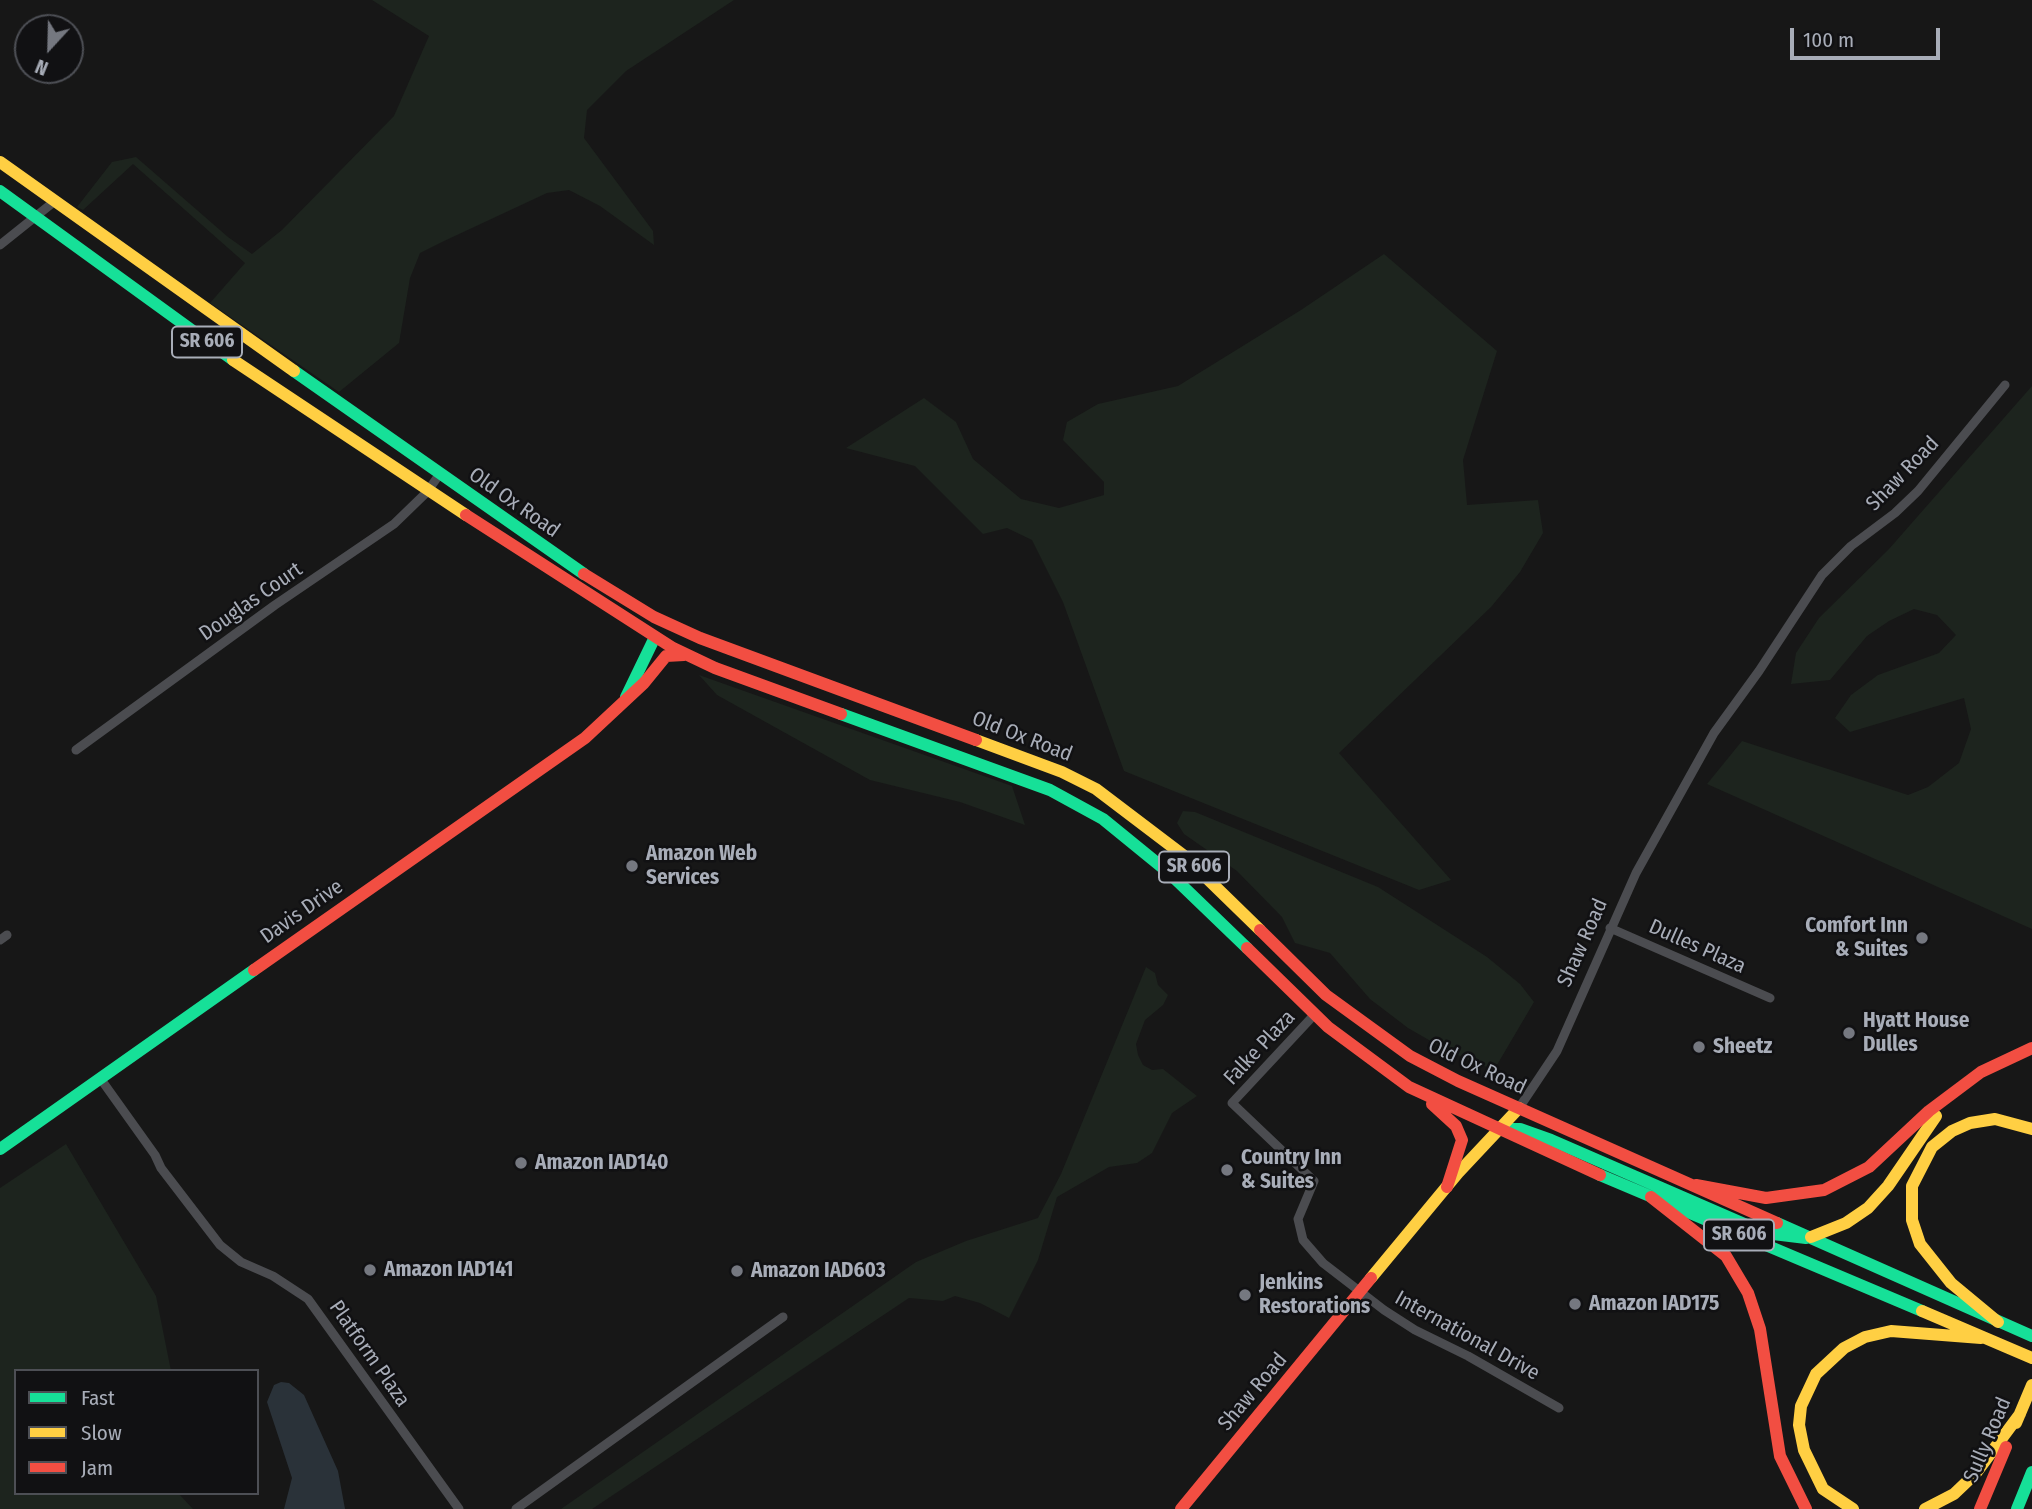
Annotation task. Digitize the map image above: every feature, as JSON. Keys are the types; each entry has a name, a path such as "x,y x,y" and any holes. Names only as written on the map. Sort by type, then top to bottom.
{"main road":[{"name":"Old Ox Road","path":"0,162 439,475 619,597 689,633 1037,763 1096,789 1143,822 1182,855 1326,995 1356,1019 1435,1070 2032,1336"},
{"name":"Old Ox Road","path":"0,191 191,331 428,492 688,656 1024,780 1075,802 1103,819 1146,852 1314,1015 1373,1063 1418,1092 1497,1130 1651,1197 2032,1358"},
{"path":"655,637 672,631 689,633"},
{"name":"Davis Drive","path":"623,703 655,637"},
{"name":"Davis Drive","path":"0,1149 575,745 623,703 666,656 677,653 688,656"},
{"path":"1696,1185 1766,1198 1824,1190 1869,1167 1957,1089 1981,1072 2032,1048"},
{"path":"1497,1130 1506,1128 1534,1133 1765,1233 1788,1238 1811,1237 1846,1223 1868,1208 1888,1186 1919,1138 1957,1089"},
{"path":"1418,1092 1452,1121 1461,1137 1461,1149 1447,1187"},
{"name":"Shaw Road","path":"1181,1509 1447,1187 1519,1108"},
{"path":"1998,1322 1951,1283 1920,1244 1912,1220 1912,1186 1932,1147 1952,1131 1970,1123 1995,1119 2032,1129"},
{"path":"1651,1197 1726,1256 1748,1293 1760,1329 1780,1456 1793,1488 1806,1509"},
{"path":"1853,1509 1823,1489 1804,1450 1800,1425 1801,1406 1816,1374 1844,1348 1865,1338 1891,1331 1981,1338"},
{"name":"Sully Road","path":"1980,1509 2032,1385"},
{"path":"1925,1509 1954,1494 1976,1473 2020,1414"},
{"path":"2017,1509 2032,1472"}],"street":[{"path":"0,245 55,201"},
{"name":"Shaw Road","path":"1519,1108 1557,1051 1610,928 1713,733 1759,671 1822,575 1851,546 1895,513 1918,491 2005,385"},
{"name":"Douglas Court","path":"76,750 275,605 394,524 428,492 439,475"},
{"name":"Dulles Plaza","path":"1610,928 1770,998"},
{"name":"Falke Plaza","path":"1314,1015 1232,1103 1314,1181 1298,1219 1303,1240 1323,1263 1360,1291"},
{"name":"Platform Plaza","path":"100,1078 155,1155 161,1168 220,1245 241,1262 273,1276 308,1299 459,1509"},
{"name":"International Drive","path":"1360,1291 1415,1330 1468,1356 1559,1408"},
{"path":"516,1509 783,1317"}],"shaded area":[{"path":"372,0 734,0 626,71 587,110 584,138 653,231 654,245 600,206 569,190 547,193 442,242 420,253 410,278 399,343 339,392 210,303 245,263 133,164 83,210 77,207 112,162 136,157 228,237 252,254 282,230 394,116 429,36"},
{"path":"1384,254 1497,351 1463,460 1467,505 1538,500 1543,533 1520,572 1491,607 1339,753 1451,880 1419,890 1124,771 1063,602 1032,540 1007,528 983,534 915,466 846,448 924,398 956,422 973,459 1021,499 1059,508 1104,495 1104,482 1063,440 1067,422 1098,404 1178,386 1301,310"},
{"path":"2032,386 2032,929 1707,784 1742,741 1908,795 1928,787 1959,763 1971,729 1964,698 1850,732 1835,718 1851,695 1878,675 1939,653 1956,635 1937,615 1914,609 1889,621 1867,636 1830,680 1791,684 1796,653 1819,618 1889,549"},
{"path":"699,675 1012,786 1025,825 960,802 870,780 717,695"},
{"path":"1183,811 1195,812 1378,887 1487,957 1520,984 1534,1002 1494,1070 1448,1051 1408,1028 1370,999 1330,953 1295,943 1282,917 1237,871 1184,834 1177,823"},
{"path":"1146,967 1155,973 1158,985 1168,995 1163,1005 1145,1020 1136,1044 1138,1055 1143,1065 1152,1070 1163,1069 1197,1096 1172,1113 1152,1153 1137,1163 1109,1167 1057,1197 1038,1260 1009,1318 980,1303 955,1296 943,1301 909,1298 592,1509 561,1509 916,1262 966,1241 1038,1218 1061,1174"},
{"path":"66,1144 156,1296 171,1369 14,1369 14,1495 180,1495 193,1509 0,1509 0,1188"},
{"path":"289,1383 304,1395 338,1471 345,1509 284,1509 292,1478 267,1402 274,1385"}],"traffic: fast":[{"path":"0,191 233,360"},
{"path":"294,371 584,574"},
{"path":"626,697 655,637"},
{"path":"841,714 1050,790 1103,819 1168,872 1247,948"},
{"path":"0,1149 254,970"},
{"path":"1502,1129 1520,1129 1551,1140 1765,1233 1806,1238"},
{"path":"1600,1175 1922,1311"},
{"path":"1777,1223 2032,1336"},
{"path":"2017,1509 2032,1472"}],"traffic: slow":[{"path":"0,162 294,371"},
{"path":"233,360 466,515"},
{"path":"976,740 1062,772 1096,789 1183,855 1260,930"},
{"path":"1371,1278 1458,1173 1519,1108"},
{"path":"1811,1237 1846,1223 1868,1208 1888,1186 1936,1116"},
{"path":"1998,1322 1951,1283 1920,1244 1912,1220 1912,1186 1932,1147 1952,1131 1970,1123 1995,1119 2032,1129"},
{"path":"1922,1311 2032,1358"},
{"path":"1853,1509 1823,1489 1804,1450 1799,1425 1801,1406 1816,1374 1844,1348 1865,1337 1891,1331 1981,1338"},
{"path":"2016,1423 2032,1385"},
{"path":"1925,1509 1954,1494 1976,1473 2020,1414"}],"traffic: jam":[{"path":"466,515 673,648 715,668 841,714"},
{"path":"584,574 654,617 700,638 976,740"},
{"path":"254,970 585,738 644,683 666,656 684,655"},
{"path":"1260,930 1326,995 1410,1056 1458,1081 1777,1223"},
{"path":"1247,948 1328,1027 1409,1087 1600,1175"},
{"path":"1696,1185 1766,1198 1824,1190 1869,1167 1929,1111 1981,1072 2032,1048"},
{"path":"1432,1104 1456,1126 1462,1140 1447,1187"},
{"path":"1651,1197 1726,1256 1748,1293 1760,1329 1780,1456 1806,1509"},
{"path":"1181,1509 1371,1278"},
{"path":"1980,1509 2006,1447"}],"place":[{"name":"Amazon Web Services","path":"632,866"},
{"name":"Comfort Inn & Suites","path":"1922,938"},
{"name":"Hyatt House Dulles","path":"1849,1033"},
{"name":"Sheetz","path":"1699,1047"},
{"name":"Amazon IAD140","path":"521,1163"},
{"name":"Country Inn & Suites","path":"1227,1170"},
{"name":"Amazon IAD141","path":"370,1270"},
{"name":"Amazon IAD603","path":"737,1271"},
{"name":"Jenkins Restorations","path":"1245,1295"},
{"name":"Amazon IAD175","path":"1575,1304"}]}
